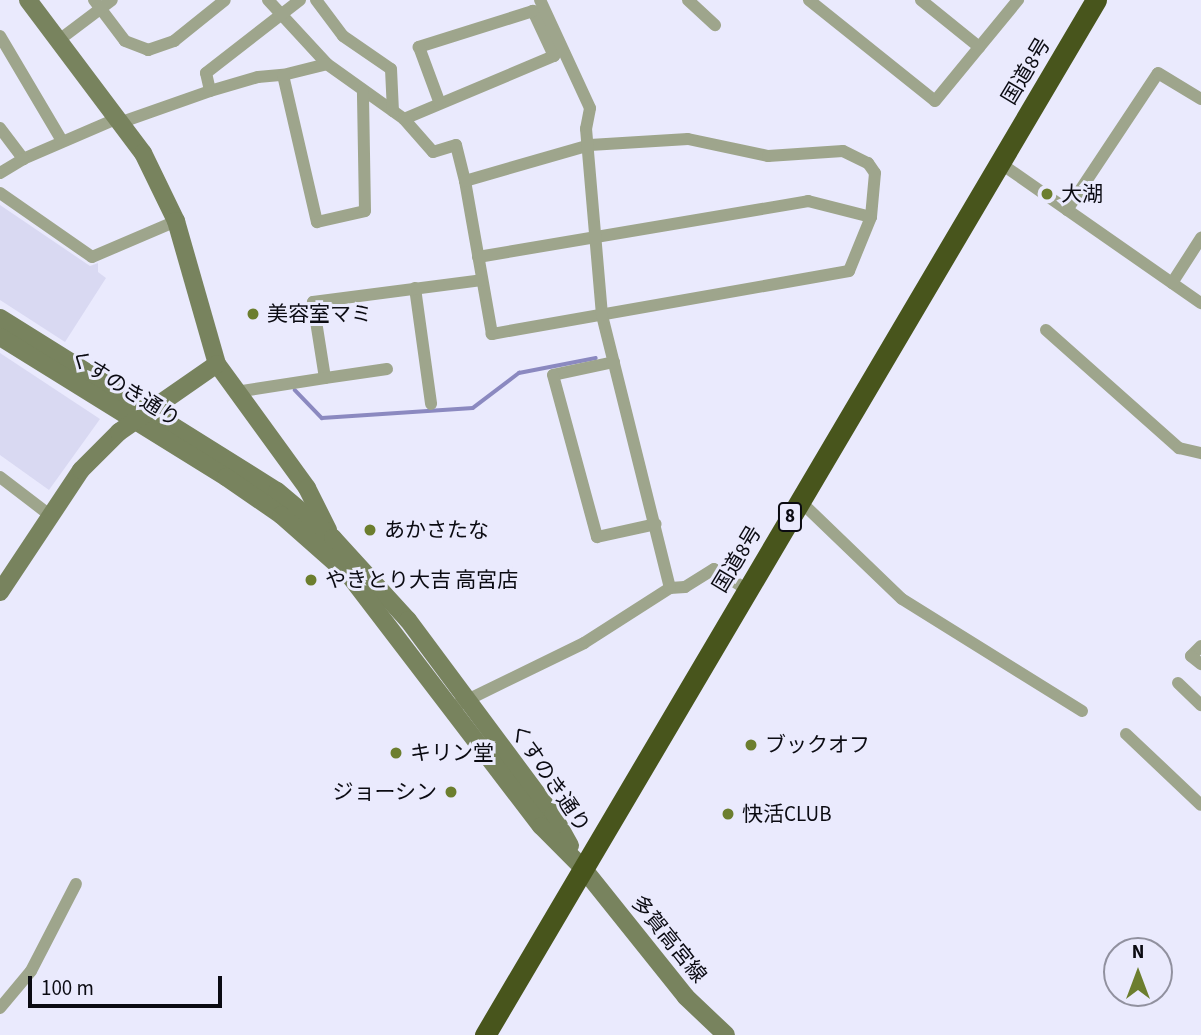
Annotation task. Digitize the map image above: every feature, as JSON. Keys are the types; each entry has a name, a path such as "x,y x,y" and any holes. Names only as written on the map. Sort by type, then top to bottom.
{"highway":[{"name":"国道8号","path":"485,1035 1096,0"}],"main road":[{"path":"28,0 120,120 156,177 176,221 217,365 306,488 333,538"},
{"name":"くすのき通り","path":"0,318 144,418 316,545 349,575 460,703"},
{"name":"くすのき通り","path":"0,337 277,491 333,538 373,577 541,826 582,867"},
{"path":"0,592 81,470 144,418 217,365"},
{"name":"多賀高宮線","path":"582,867 686,997 726,1035"}],"street":[{"path":"59,40 97,4 112,0"},
{"path":"268,0 327,64 404,119 433,152 456,145 466,181 492,334 849,271 871,217 875,173 867,163 844,151 768,156 688,139 590,145 466,181"},
{"path":"210,92 206,73 300,0"},
{"path":"316,0 343,36 391,69 393,111"},
{"path":"540,0 590,108 586,129 590,145 598,237 602,315 670,588"},
{"path":"688,0 715,25"},
{"path":"809,0 935,101 1018,0"},
{"path":"921,0 979,47"},
{"path":"97,4 125,41 148,50 174,41 222,1"},
{"path":"404,119 439,101 554,56 533,11 419,47 439,101"},
{"path":"0,36 62,141"},
{"path":"0,173 62,141 120,120 258,77 284,75 327,64"},
{"path":"1067,210 1158,73 1201,99"},
{"path":"284,75 317,222 365,211 363,91"},
{"path":"0,128 23,159"},
{"path":"1000,163 1201,303"},
{"path":"0,193 92,257 176,221"},
{"path":"478,257 808,201 871,217"},
{"path":"1172,283 1201,237"},
{"path":"325,378 313,302 482,280"},
{"path":"415,288 431,404"},
{"path":"1046,330 1179,448 1201,453"},
{"path":"614,362 553,374 597,537 656,524"},
{"path":"236,392 387,369"},
{"path":"0,477 51,516"},
{"path":"800,501 902,599 1082,711"},
{"path":"460,703 584,643 670,588 685,586 714,569 747,590"},
{"path":"1201,646 1191,656 1201,664"},
{"path":"1178,683 1201,705"},
{"path":"1126,734 1201,805"},
{"path":"0,1008 30,971 76,884"}],"shaded area":[{"path":"0,205 90,266 98,263 98,272 106,278 65,342 0,300"},
{"path":"0,353 100,419 49,490 0,455"}],"waterway":[{"path":"295,390 322,418 473,408 519,373 596,358"}],"place":[{"name":"大湖","path":"1047,194"},
{"name":"美容室マミ","path":"253,314"},
{"name":"あかさたな","path":"370,530"},
{"name":"やきとり大吉 高宮店","path":"311,580"},
{"name":"ブックオフ","path":"751,745"},
{"name":"キリン堂","path":"396,753"},
{"name":"ジョーシン","path":"451,792"},
{"name":"快活CLUB","path":"728,814"}]}
